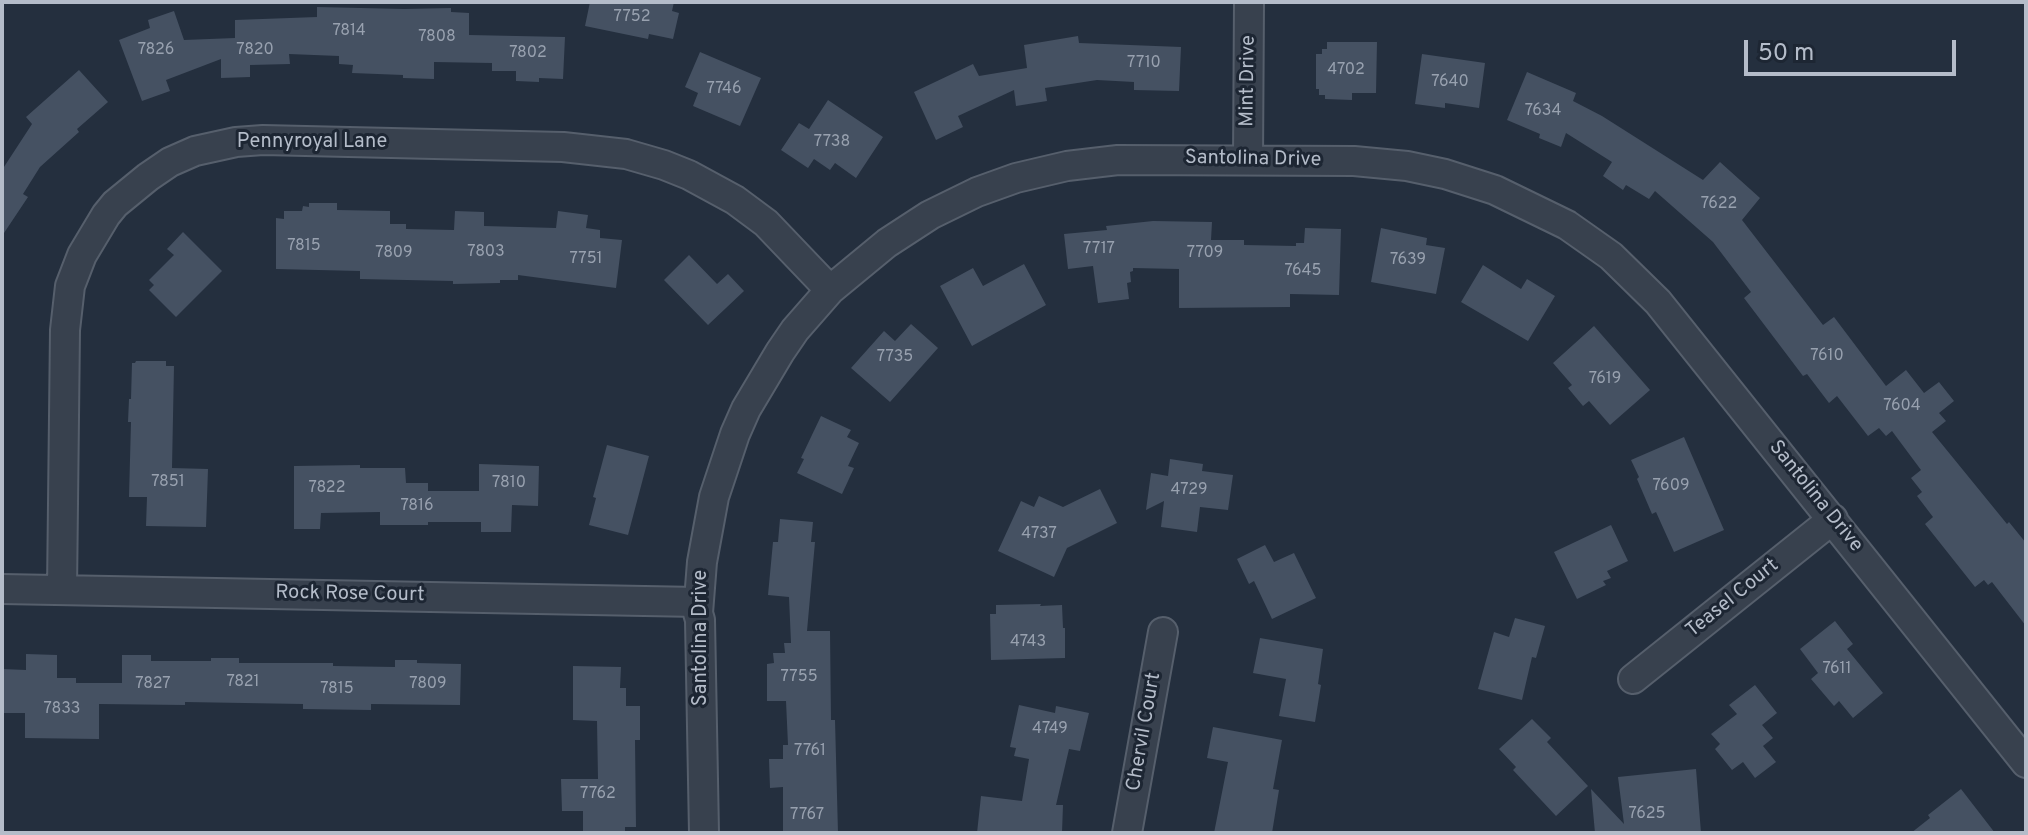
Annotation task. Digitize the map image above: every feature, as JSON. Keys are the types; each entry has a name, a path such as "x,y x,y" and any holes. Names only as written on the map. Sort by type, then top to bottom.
{"street":[{"name":"Mint Drive","path":"1248,160 1249,2"},
{"name":"Pennyroyal Lane","path":"62,590 65,330 70,286 82,255 115,204 170,162 195,151 263,140 563,147 626,154 689,175 735,200 766,223 830,290"},
{"name":"Santolina Drive","path":"704,833 698,602 702,562 714,497 735,434 780,352 830,290 887,243 930,215 977,192 1016,178 1106,160 1354,161 1407,166 1495,190 1567,225 1611,256 1658,302 2026,763"},
{"name":"Teasel Court","path":"1633,679 1833,519"},
{"name":"Rock Rose Court","path":"2,589 698,602"},
{"name":"Chervil Court","path":"1127,833 1163,632"}],"building":[{"path":"590,2 674,2 672,11 679,13 673,39 649,34 648,39 585,26"},
{"path":"317,7 451,8 451,12 469,13 469,35 565,37 563,79 516,81 516,71 492,71 492,63 434,62 434,79 403,78 403,75 352,73 353,65 339,64 339,56 289,54 290,64 250,65 250,77 221,78 221,59 166,80 170,91 142,101 119,40 150,28 148,20 174,11 184,40 235,38 235,20 317,17"},
{"path":"1078,36 1079,43 1181,47 1179,91 1134,90 1134,82 1097,80 1045,88 1047,101 1016,106 1014,90 958,116 963,127 936,140 914,92 973,64 979,76 1027,68 1024,45"},
{"path":"1327,42 1377,42 1376,93 1352,93 1352,100 1325,99 1325,95 1319,95 1319,89 1316,89 1316,54 1322,54 1322,49 1327,49"},
{"path":"700,52 761,78 740,126 693,106 698,93 685,87"},
{"path":"1422,54 1485,63 1479,108 1445,103 1445,108 1415,104"},
{"path":"79,70 108,102 40,167 23,194 28,197 2,236 2,170 32,124 26,117"},
{"path":"1527,72 1576,93 1573,101 1703,180 1720,162 1760,198 1742,220 1823,325 1834,317 1886,386 1906,370 1924,393 1939,382 1954,401 1939,413 1946,421 1932,432 2026,543 2026,626 1992,582 1988,585 1984,580 1975,587 1925,524 1933,517 1917,496 1922,492 1911,478 1921,470 1892,431 1886,436 1879,428 1868,436 1837,396 1829,403 1807,374 1803,376 1744,298 1751,292 1713,242 1655,191 1649,199 1626,185 1623,190 1603,176 1612,162 1566,133 1561,147 1507,120"},
{"path":"828,100 883,137 856,178 835,163 830,170 814,159 808,168 781,150 799,123 809,129"},
{"path":"309,203 337,203 337,210 390,211 390,224 406,224 406,229 454,230 455,211 484,212 484,226 556,228 558,211 588,215 586,228 600,230 600,238 622,240 616,288 518,275 518,280 500,280 500,283 453,284 453,281 360,279 360,271 276,269 276,218 284,219 284,211 302,211 303,206 309,207"},
{"path":"1153,221 1212,222 1211,240 1244,240 1244,245 1296,246 1296,243 1304,243 1305,228 1341,229 1339,295 1290,294 1290,307 1179,308 1179,269 1133,268 1130,272 1131,282 1127,283 1129,299 1098,303 1093,266 1068,269 1064,234"},
{"path":"1381,228 1427,238 1426,245 1445,248 1436,294 1371,282"},
{"path":"183,232 222,271 176,317 149,290 154,285 149,280 174,255 167,249"},
{"path":"689,255 717,284 728,274 744,291 708,325 664,280"},
{"path":"1024,264 1046,305 972,346 940,286 973,268 983,286"},
{"path":"1483,265 1521,289 1527,279 1555,296 1528,341 1461,302"},
{"path":"911,324 938,348 890,402 851,368 884,331 895,341"},
{"path":"1594,326 1650,390 1610,425 1589,401 1583,406 1568,388 1572,385 1553,363"},
{"path":"166,361 166,366 174,366 172,468 208,469 206,527 146,526 147,497 129,497 129,399 132,363"},
{"path":"821,416 851,430 847,437 859,443 848,466 854,468 842,494 797,473"},
{"path":"1684,437 1724,530 1674,552 1656,512 1652,514 1631,460"},
{"path":"607,445 649,456 628,535 589,525"},
{"path":"1170,459 1203,464 1202,471 1233,475 1228,510 1200,507 1197,532 1161,527 1164,501 1146,510 1151,473 1168,476"},
{"path":"479,464 539,466 538,506 512,505 511,532 481,532 481,522 380,525 380,512 321,513 320,529 294,529 294,466 405,468 406,483 428,483 428,491 479,491"},
{"path":"1100,489 1117,523 1067,548 1054,577 998,551 1021,501 1034,507 1039,496 1063,507"},
{"path":"780,519 813,522 811,542 815,542 807,631 830,631 831,720 835,720 838,833 783,833 783,787 770,788 769,759 783,759 783,745 788,745 786,701 767,701 767,664 774,663 773,653 785,653 784,643 791,643 789,597 768,595 773,542 778,542"},
{"path":"1611,525 1628,561 1607,571 1611,578 1603,581 1606,585 1577,599 1554,552"},
{"path":"1265,545 1274,562 1294,553 1316,598 1272,619 1254,581 1249,584 1237,559"},
{"path":"996,605 1062,605 1065,658 991,660 990,614 996,614"},
{"path":"1515,618 1545,626 1536,658 1532,657 1522,700 1478,689 1494,632 1509,637"},
{"path":"1835,621 1853,644 1847,649 1883,693 1853,718 1839,701 1834,706 1811,679 1818,673 1800,649"},
{"path":"1260,638 1323,649 1315,722 1279,716 1286,679 1253,673"},
{"path":"26,654 57,655 57,678 76,678 76,683 122,683 122,655 151,655 151,661 239,658 239,663 333,663 333,666 395,667 395,660 461,664 460,705 371,704 371,710 303,709 303,704 99,704 99,739 25,738 25,713 2,713 2,669 26,670"},
{"path":"573,666 621,667 620,688 626,688 626,706 640,706 640,740 635,740 636,827 625,827 625,833 583,833 583,811 562,811 561,779 598,779 597,721 573,720"},
{"path":"1755,685 1777,713 1762,725 1773,738 1763,746 1776,762 1755,778 1743,762 1732,770 1715,749 1720,744 1711,734 1737,714 1729,705"},
{"path":"1019,705 1055,713 1056,706 1089,713 1080,751 1069,749 1056,805 1063,805 1062,833 977,833 981,796 1022,801 1029,759 1014,756 1016,748 1010,747"},
{"path":"1532,719 1551,738 1547,742 1588,786 1556,816 1513,770 1516,767 1499,749"},
{"path":"1213,727 1282,740 1273,789 1279,790 1272,833 1214,833 1228,762 1207,758"},
{"path":"1696,769 1701,833 1595,833 1591,789 1624,824 1618,777"},
{"path":"1961,789 1995,833 1911,833 1930,818 1928,815"}]}
